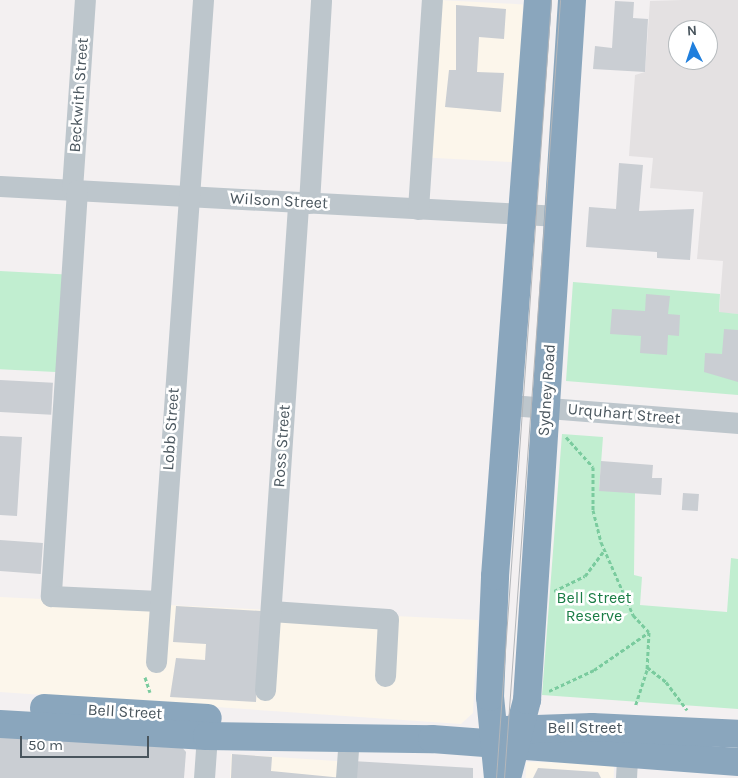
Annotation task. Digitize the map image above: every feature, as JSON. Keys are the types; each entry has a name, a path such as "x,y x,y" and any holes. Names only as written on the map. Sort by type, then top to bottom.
{"highway":[{"name":"Sydney Road","path":"507,778 495,576 510,405 538,0"},
{"name":"Sydney Road","path":"498,778 506,738 546,408 572,0"},
{"name":"Bell Street","path":"0,706 208,727 432,739 506,738 629,741 738,734"},
{"name":"Bell Street","path":"0,724 208,727"},
{"name":"Bell Street","path":"629,741 738,762"}],"street":[{"name":"Beckwith Street","path":"85,0 51,596 159,601"},
{"name":"Lobb Street","path":"156,662 203,0"},
{"name":"Ross Street","path":"265,690 321,0"},
{"path":"418,209 432,0"},
{"name":"Wilson Street","path":"0,186 559,216"},
{"name":"Urquhart Street","path":"510,405 738,423"},
{"path":"271,612 388,619 385,676"},
{"path":"204,778 208,727"},
{"path":"344,735 346,778"}],"path":[{"path":"559,431 593,467 593,510 604,550 633,615 649,632 647,667 629,741"},
{"path":"546,594 585,576 604,550"},
{"path":"542,695 571,677 594,670 649,632"},
{"path":"647,667 666,682 687,710"}],"shaded area":[{"path":"439,0 523,4 515,162 431,158"},
{"path":"738,0 738,314 719,313 723,261 697,259 703,192 650,188 653,158 629,156 635,75 645,72 650,1"},
{"path":"0,597 478,620 473,713 461,724 0,692"},
{"path":"231,754 470,770 470,778 230,778"},
{"path":"526,762 614,764 614,778 526,778"}],"green space":[{"path":"0,271 66,274 61,372 0,369"},
{"path":"573,282 720,294 719,312 738,314 738,395 566,381"},
{"name":"Bell Street Reserve","path":"562,434 603,437 599,490 635,493 634,575 642,577 640,605 727,612 731,558 738,559 738,709 542,695"}],"building":[{"path":"615,1 634,2 633,18 648,19 645,72 593,69 595,46 612,48"},
{"path":"456,5 506,9 504,39 479,37 477,72 504,73 501,112 445,107 449,70 456,70"},
{"path":"619,163 643,165 639,211 694,209 690,260 657,258 657,252 586,247 589,207 616,209"},
{"path":"646,294 670,296 668,314 680,315 679,336 668,335 667,355 640,353 641,336 610,334 612,309 645,311"},
{"path":"724,329 738,330 738,382 704,372 705,353 722,354"},
{"path":"0,380 53,383 51,415 0,412"},
{"path":"0,436 22,437 17,516 0,515"},
{"path":"601,461 653,465 652,478 662,478 661,495 599,491"},
{"path":"683,493 699,494 698,511 682,510"},
{"path":"0,540 43,543 41,574 0,571"},
{"path":"176,606 261,611 256,702 170,697 176,658 205,660 206,644 173,642"},
{"path":"0,735 181,746 186,752 184,778 0,778"},
{"path":"232,754 272,757 271,771 343,778 231,778"},
{"path":"352,761 473,768 473,778 351,778"},
{"path":"538,768 598,772 601,778 533,778"}],"tram line":[{"path":"496,778 551,0"},
{"path":"504,778 560,0"}]}
